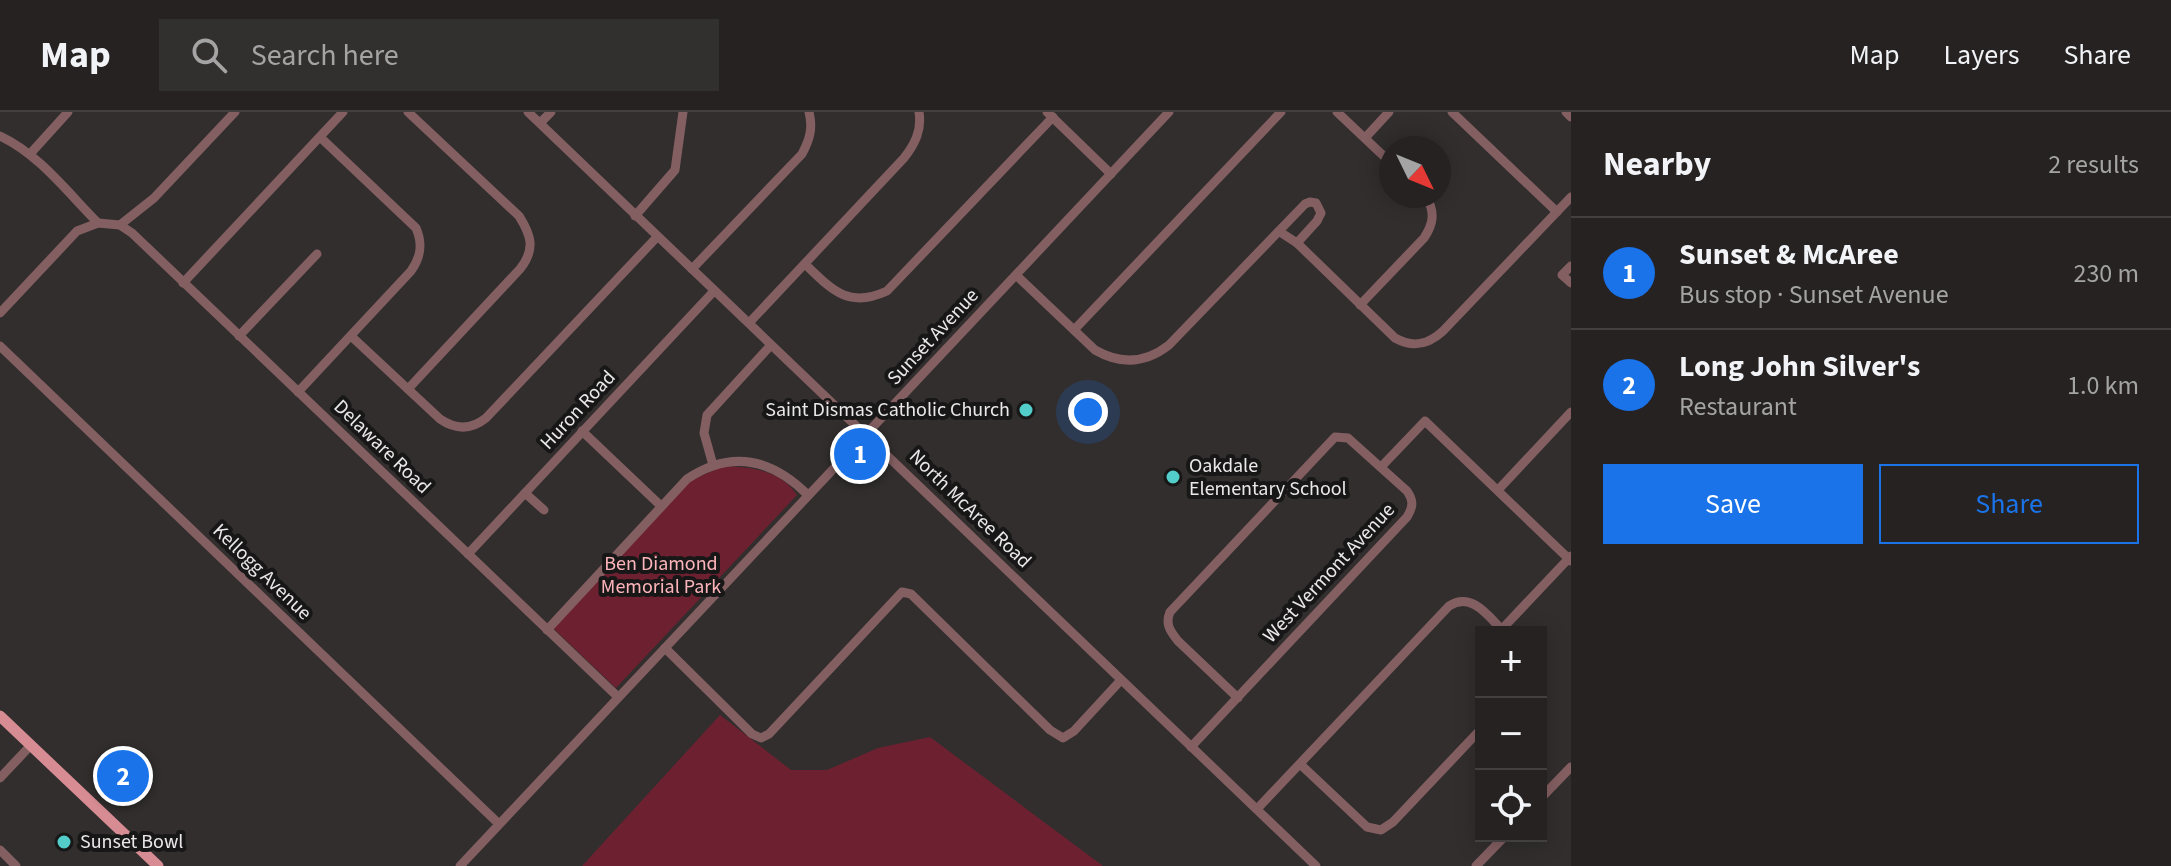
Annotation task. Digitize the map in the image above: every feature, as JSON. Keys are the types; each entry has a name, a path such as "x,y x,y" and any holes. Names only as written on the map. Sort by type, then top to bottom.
{"main road":[{"path":"0,716 158,866"}],"street":[{"path":"30,154 68,112"},
{"path":"0,313 77,231 98,223 120,225 154,198 235,112"},
{"path":"183,283 343,112"},
{"name":"North McAree Road","path":"528,112 1316,866"},
{"path":"540,123 551,112"},
{"path":"635,216 675,170 683,112"},
{"path":"692,269 802,154 812,127 809,112"},
{"path":"749,323 914,146 919,131 919,112"},
{"name":"Sunset Avenue","path":"460,866 1169,112"},
{"path":"1074,330 1281,112"},
{"path":"1337,112 1379,151"},
{"path":"1365,138 1389,112"},
{"path":"1452,112 1557,212"},
{"path":"1566,112 1571,117"},
{"path":"408,389 520,269 531,251 532,238 519,216 412,113"},
{"path":"805,264 835,293 867,298 887,291 1050,115 1111,174"},
{"path":"0,136 30,154 98,223"},
{"path":"298,392 411,271 418,261 421,239 416,228 320,137"},
{"path":"1280,232 1297,243 1395,338 1416,345 1435,339 1571,197"},
{"path":"1016,275 1106,357 1133,361 1158,353 1169,345 1305,204 1316,203 1321,213 1297,243"},
{"path":"1360,305 1431,227 1432,208"},
{"name":"Delaware Road","path":"120,225 132,233 618,697"},
{"path":"351,336 447,424 473,427 486,418 657,237"},
{"path":"239,336 317,254"},
{"path":"1571,266 1562,275 1571,283"},
{"name":"Huron Road","path":"468,554 714,291"},
{"path":"713,465 704,433 707,415 771,345"},
{"name":"Kellogg Avenue","path":"0,346 499,824"},
{"path":"1498,490 1571,412"},
{"path":"1381,467 1425,421 1570,558 1508,626"},
{"path":"582,431 661,506"},
{"name":"West Vermont Avenue","path":"1191,747 1238,698 1411,511 1412,499 1348,438 1335,437 1170,612 1168,626 1171,632 1238,698"},
{"path":"547,630 687,479 713,465 738,462 768,465 793,480 808,495"},
{"path":"525,493 544,510"},
{"path":"665,648 758,738 765,737 902,592 911,594 1057,735 1069,736 1121,680"},
{"path":"1257,809 1449,606 1462,600 1469,602 1497,626"},
{"path":"1300,764 1367,827 1381,830 1393,822 1475,735"},
{"path":"0,778 31,745"},
{"path":"1547,792 1571,767"},
{"path":"1476,866 1499,842"},
{"path":"0,850 16,866"}],"green space":[{"name":"Ben Diamond Memorial Park","path":"723,466 754,469 774,475 797,495 616,688 553,628 690,481"},
{"path":"720,715 791,770 827,770 878,748 930,737 1103,866 582,866"}],"place":[{"name":"Saint Dismas Catholic Church","path":"1026,410"},
{"name":"Sunset & McAree","path":"860,454"},
{"name":"Oakdale Elementary School","path":"1173,477"},
{"name":"Long John Silver's","path":"123,776"},
{"name":"Sunset Bowl","path":"64,842"}]}
